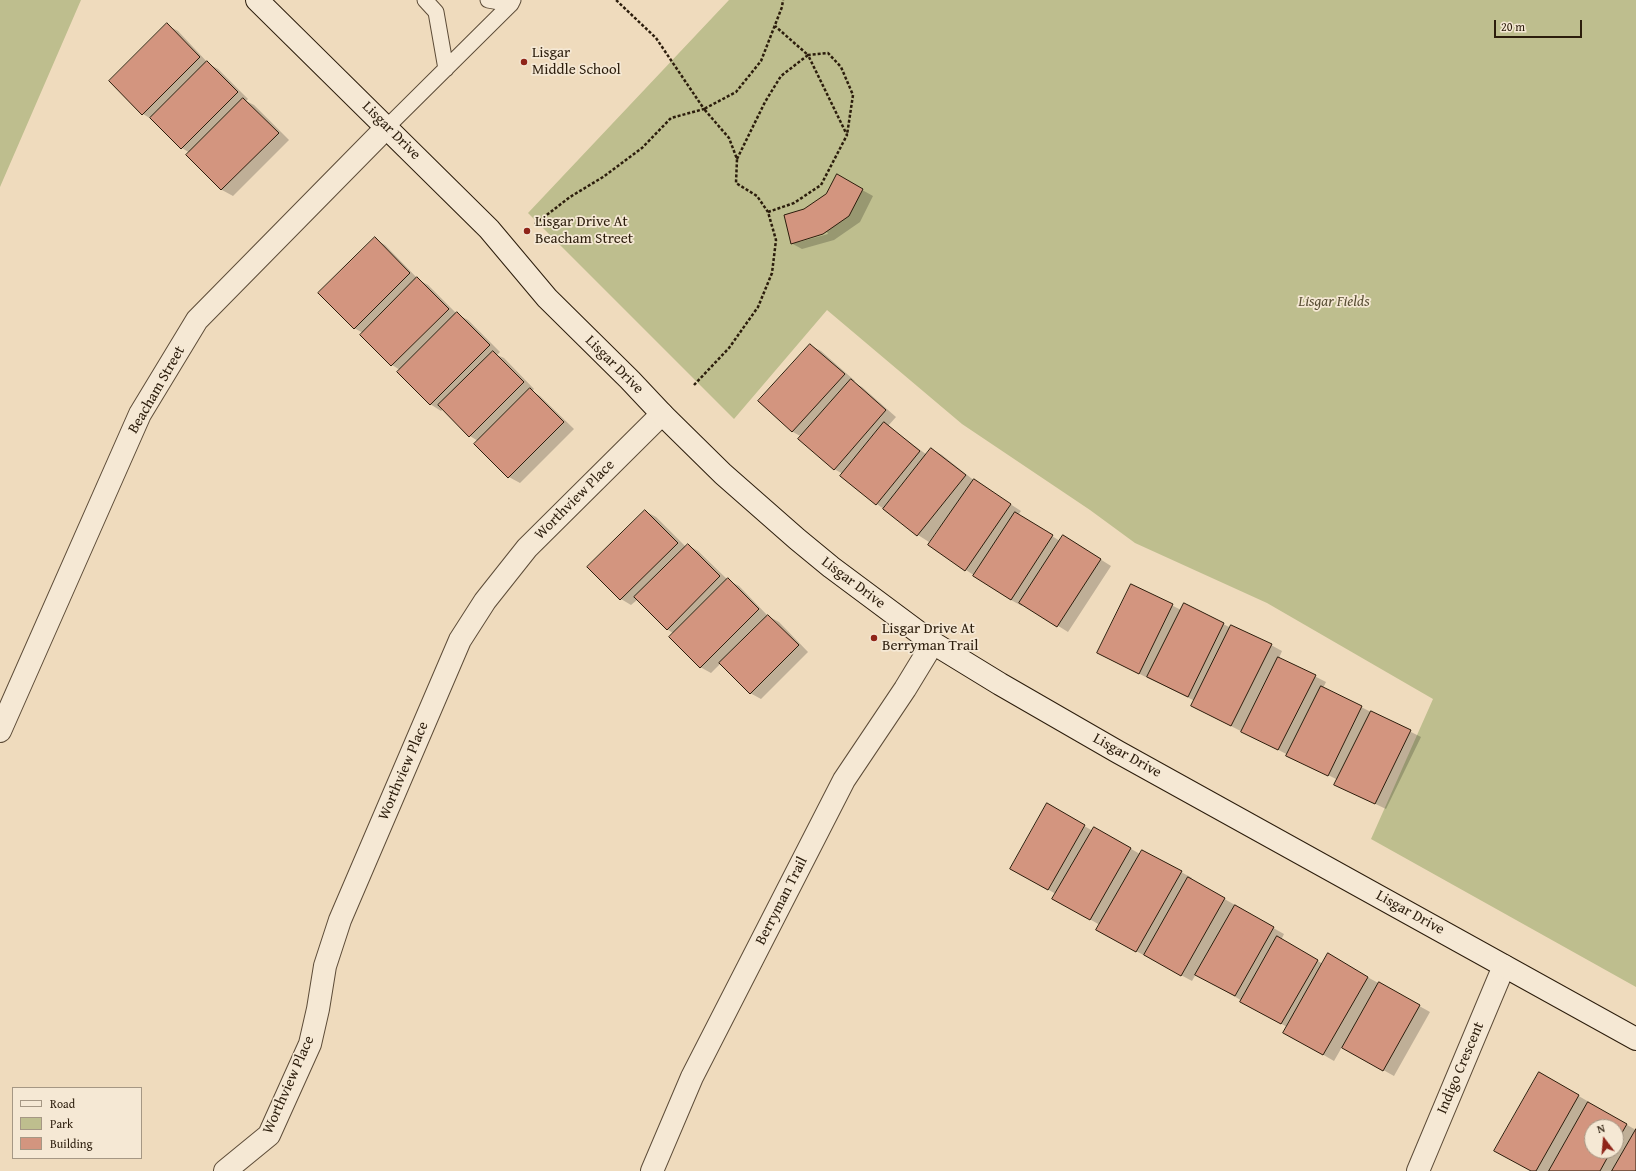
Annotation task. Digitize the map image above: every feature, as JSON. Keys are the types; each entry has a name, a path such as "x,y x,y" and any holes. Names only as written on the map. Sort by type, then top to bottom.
{"street":[{"name":"Lisgar Drive","path":"257,0 489,229 547,298 630,380 662,414 723,474 796,539 831,567 933,643 1000,684 1118,752 1636,1039"},
{"name":"Beacham Street","path":"0,730 140,414 197,320 387,127"},
{"name":"Worthview Place","path":"225,1171 269,1135 310,1044 318,1009 325,966 340,920 460,640 485,601 527,548 662,414"},
{"name":"Berryman Trail","path":"652,1171 692,1077 844,780 905,689 933,643"},
{"name":"Indigo Crescent","path":"1418,1171 1504,966"}],"lane":[{"path":"425,0 436,12 446,69"},
{"path":"488,0 512,2"},
{"path":"387,127 512,2"}],"path":[{"path":"616,0 656,38 704,109 729,138 737,159 736,183 757,196 768,212 776,240 772,273 758,307 729,348 694,385"},
{"path":"534,224 570,197 603,177 642,148 671,118 704,109 736,92 761,61 782,7 783,0"},
{"path":"775,26 808,54 847,135"},
{"path":"737,159 765,102 781,76 808,54 828,53 841,67 853,95 847,135 822,185 794,203 768,212"}],"green space":[{"path":"0,0 81,0 0,187"},
{"name":"Lisgar Fields","path":"729,0 1636,0 1636,987 1371,839 1433,699 1267,603 1135,543 1090,510 962,424 827,310 734,419 528,213"}],"building":[{"path":"167,23 200,57 142,115 109,81"},
{"path":"207,61 238,92 181,149 150,118"},
{"path":"243,98 279,133 221,190 186,155"},
{"path":"837,174 863,189 849,216 823,234 791,244 784,215 804,209 826,194"},
{"path":"375,237 410,273 354,329 318,293"},
{"path":"417,277 449,309 391,366 360,335"},
{"path":"457,312 490,345 430,405 397,372"},
{"path":"810,344 845,374 792,432 758,401"},
{"path":"493,351 524,382 469,437 438,405"},
{"path":"851,379 886,410 834,470 798,439"},
{"path":"530,388 564,422 508,478 474,444"},
{"path":"884,422 920,451 876,505 840,476"},
{"path":"931,448 966,475 917,536 883,509"},
{"path":"974,479 1011,504 965,571 928,545"},
{"path":"645,510 678,543 620,600 587,567"},
{"path":"1015,512 1053,535 1011,600 973,576"},
{"path":"1063,535 1101,559 1057,627 1019,603"},
{"path":"688,544 720,576 667,630 634,597"},
{"path":"728,578 759,609 700,668 669,637"},
{"path":"1131,584 1173,604 1139,674 1097,653"},
{"path":"1184,603 1224,623 1188,697 1147,677"},
{"path":"768,615 799,645 750,694 719,663"},
{"path":"1231,625 1272,644 1231,726 1191,706"},
{"path":"1278,657 1316,675 1278,750 1241,732"},
{"path":"1321,686 1362,706 1328,776 1286,756"},
{"path":"1371,711 1411,730 1375,804 1334,785"},
{"path":"1047,803 1085,825 1048,890 1010,869"},
{"path":"1094,827 1131,848 1090,920 1052,899"},
{"path":"1142,850 1182,871 1136,952 1096,930"},
{"path":"1188,877 1225,898 1181,976 1144,955"},
{"path":"1235,905 1274,927 1235,996 1195,975"},
{"path":"1277,936 1318,960 1281,1024 1240,1002"},
{"path":"1328,953 1368,977 1323,1055 1283,1033"},
{"path":"1379,982 1420,1005 1383,1071 1342,1048"},
{"path":"1539,1072 1579,1095 1536,1171 1531,1171 1494,1151"},
{"path":"1588,1102 1618,1119 1584,1119 1584,1159 1607,1159 1600,1171 1549,1171"},
{"path":"1624,1122 1627,1124 1624,1129"},
{"path":"1636,1129 1636,1171 1612,1171 1619,1159 1624,1159 1624,1150"}],"place":[{"name":"Lisgar Middle School","path":"524,62"},
{"name":"Lisgar Drive At Beacham Street","path":"527,231"},
{"name":"Lisgar Drive At Berryman Trail","path":"874,638"}]}
